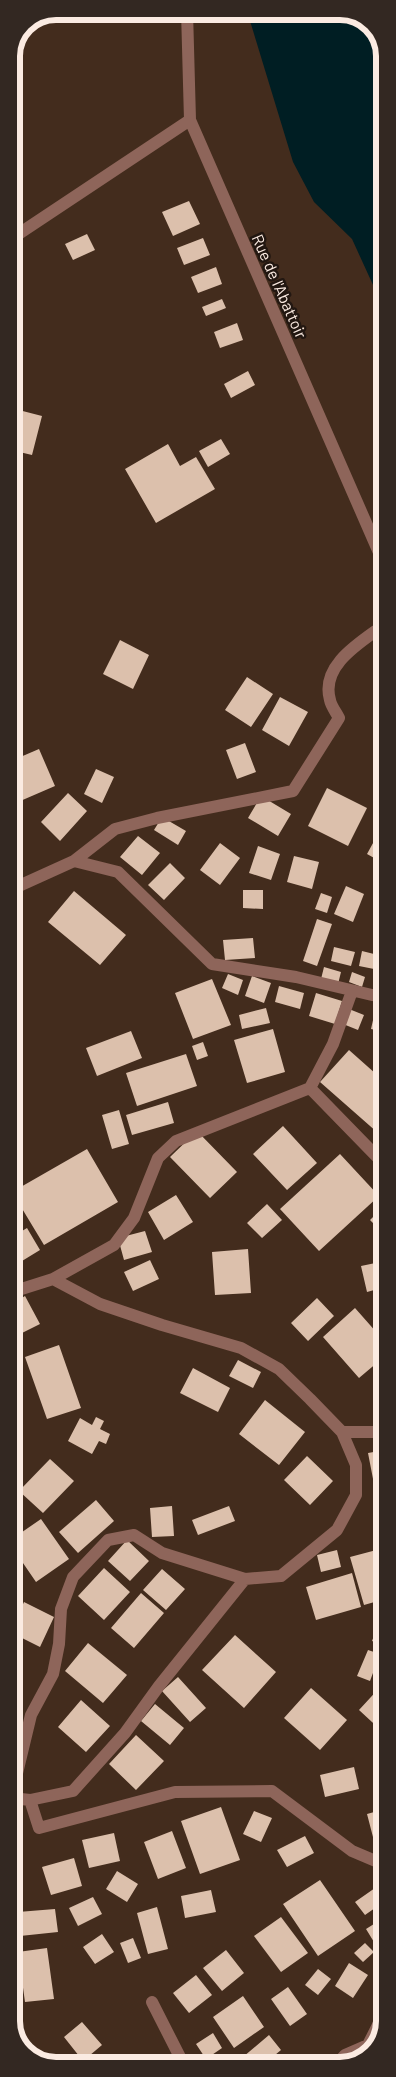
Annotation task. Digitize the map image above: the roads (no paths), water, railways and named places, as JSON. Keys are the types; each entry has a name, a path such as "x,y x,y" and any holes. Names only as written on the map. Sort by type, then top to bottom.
{"street":[{"name":"Rue de l'Abattoir","path":"187,20 190,120 376,546"},
{"path":"20,233 190,120"},
{"path":"20,885 74,861 115,829 157,818 293,791 339,718 330,700 329,680 346,652 376,631"},
{"path":"74,861 118,872 212,964 296,977 352,991 376,995"},
{"path":"20,1289 53,1279 114,1245 134,1218 158,1158 176,1141 310,1088 333,1044 352,991"},
{"path":"310,1088 376,1156"},
{"path":"20,1761 31,1715 53,1674 59,1644 61,1609 73,1577 108,1540 134,1535 162,1553 246,1579 281,1576 337,1530 356,1495 356,1465 342,1432 279,1370 241,1348 162,1325 100,1304 53,1279"},
{"path":"342,1432 376,1432"},
{"path":"20,1799 30,1800 73,1791 125,1733 158,1686 246,1579"},
{"path":"30,1800 39,1828 175,1792 272,1791 352,1852 376,1861"},
{"path":"152,2002 180,2057"},
{"path":"343,2057 345,2054 366,2046"}],"water":[{"path":"250,20 343,20 354,23 369,34 376,51 376,292 352,239 314,202 293,162"}]}
